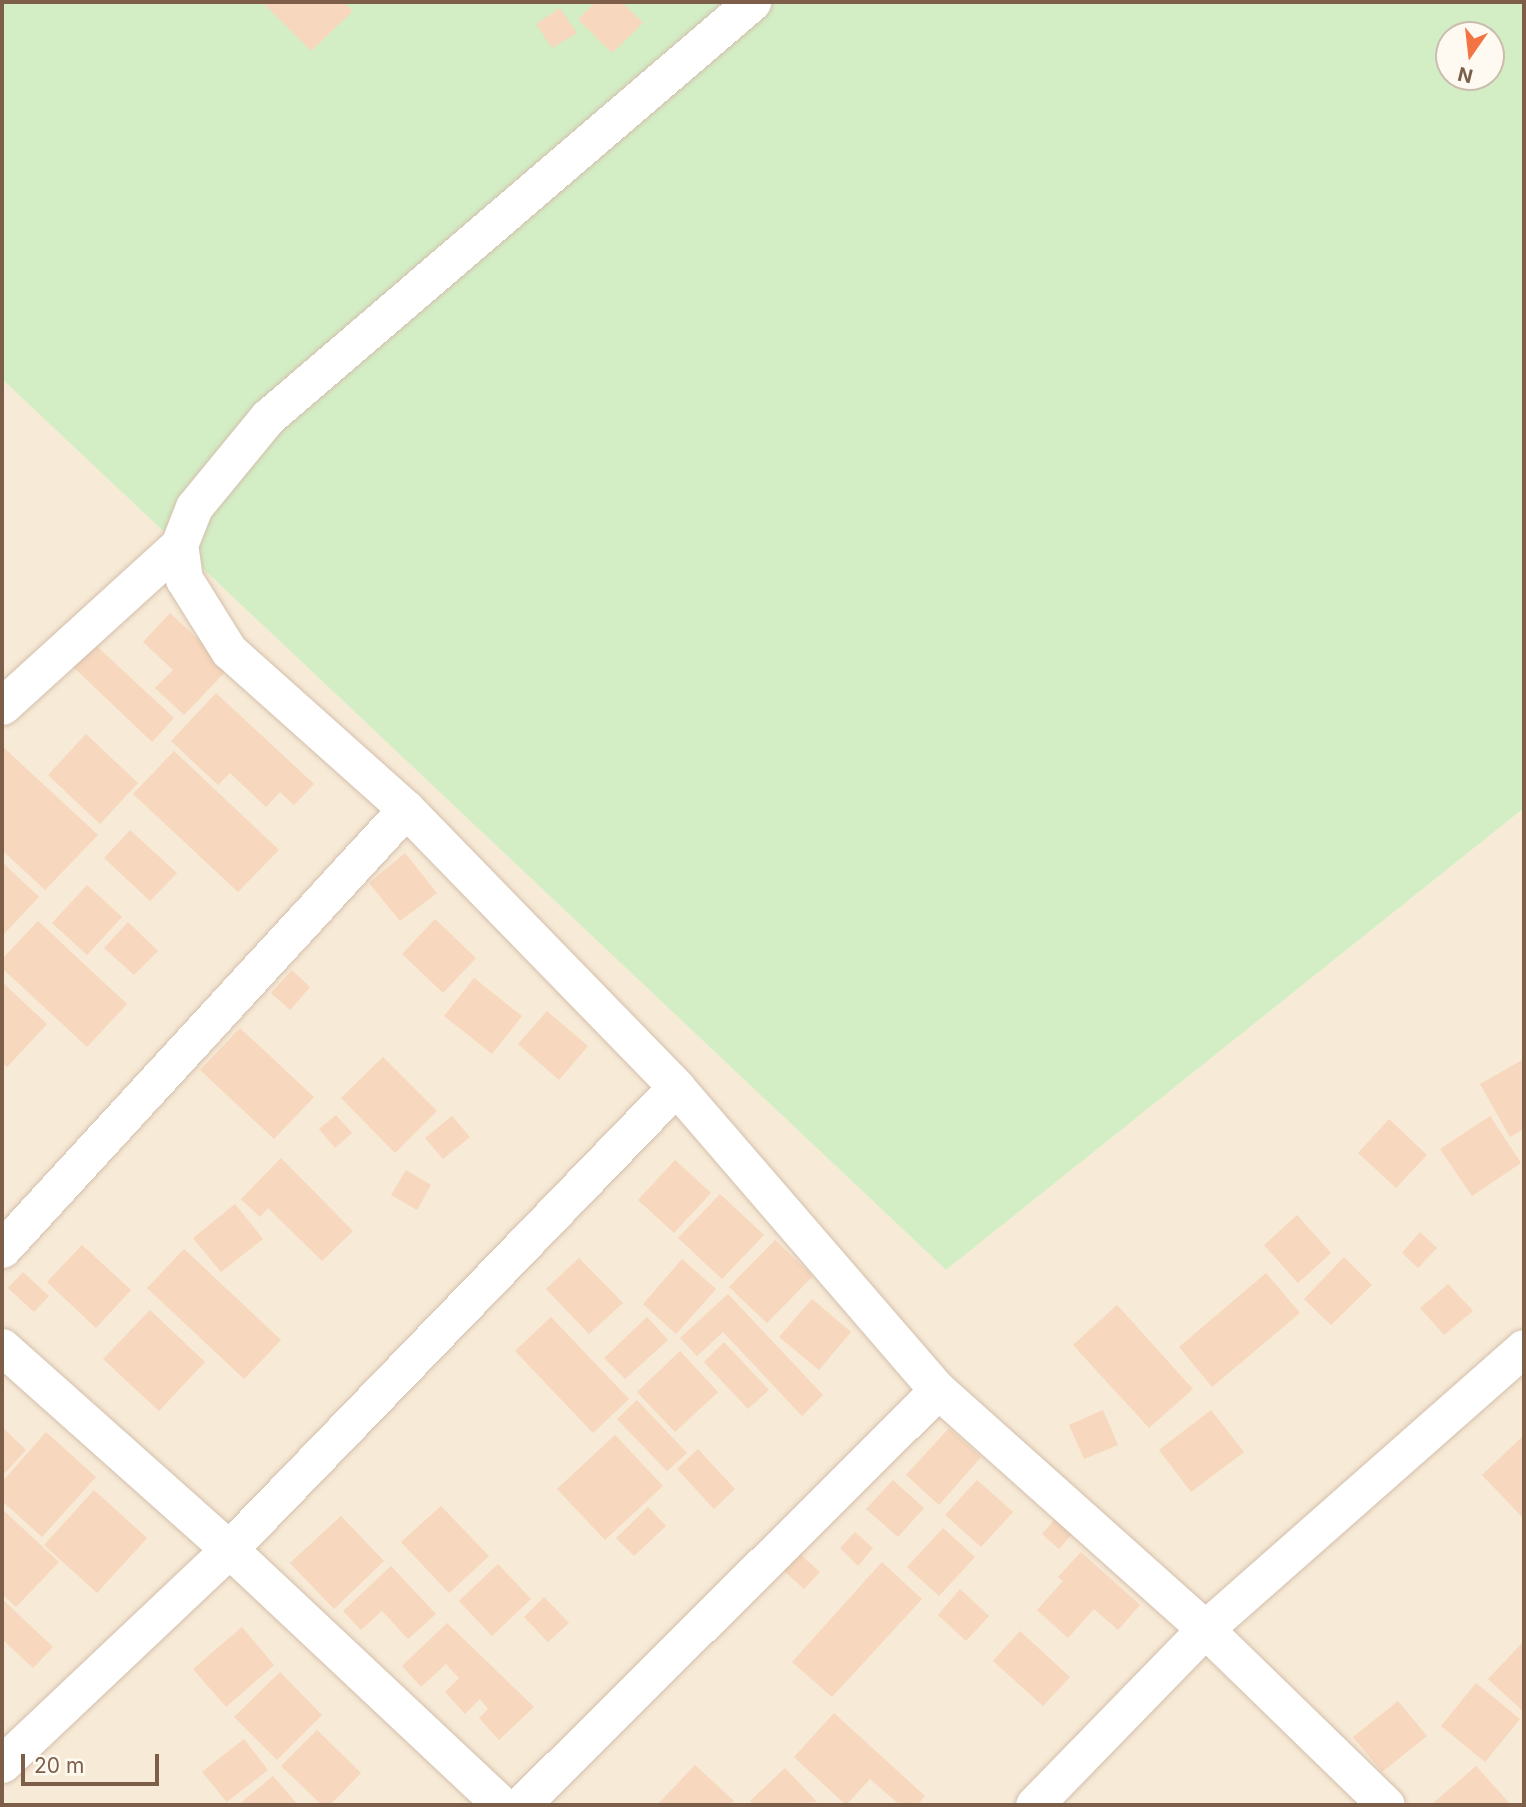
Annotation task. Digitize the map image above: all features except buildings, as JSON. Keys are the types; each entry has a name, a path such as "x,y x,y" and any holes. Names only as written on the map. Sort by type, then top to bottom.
{"street":[{"path":"2,706 179,545 194,507 268,416 752,2"},
{"path":"179,545 184,579 229,651 406,809 676,1087 938,1390 1205,1629 1386,1805"},
{"path":"2,1249 406,809"},
{"path":"2,1764 229,1549 676,1087"},
{"path":"2,1347 229,1549 502,1805"},
{"path":"1034,1805 1205,1629 1524,1348"},
{"path":"521,1805 938,1390"}],"shaded area":[{"path":"2,379 946,1270 1524,808 1524,1805 2,1805"}],"green space":[{"path":"2,2 1524,2 1524,808 946,1270 2,379"}]}
